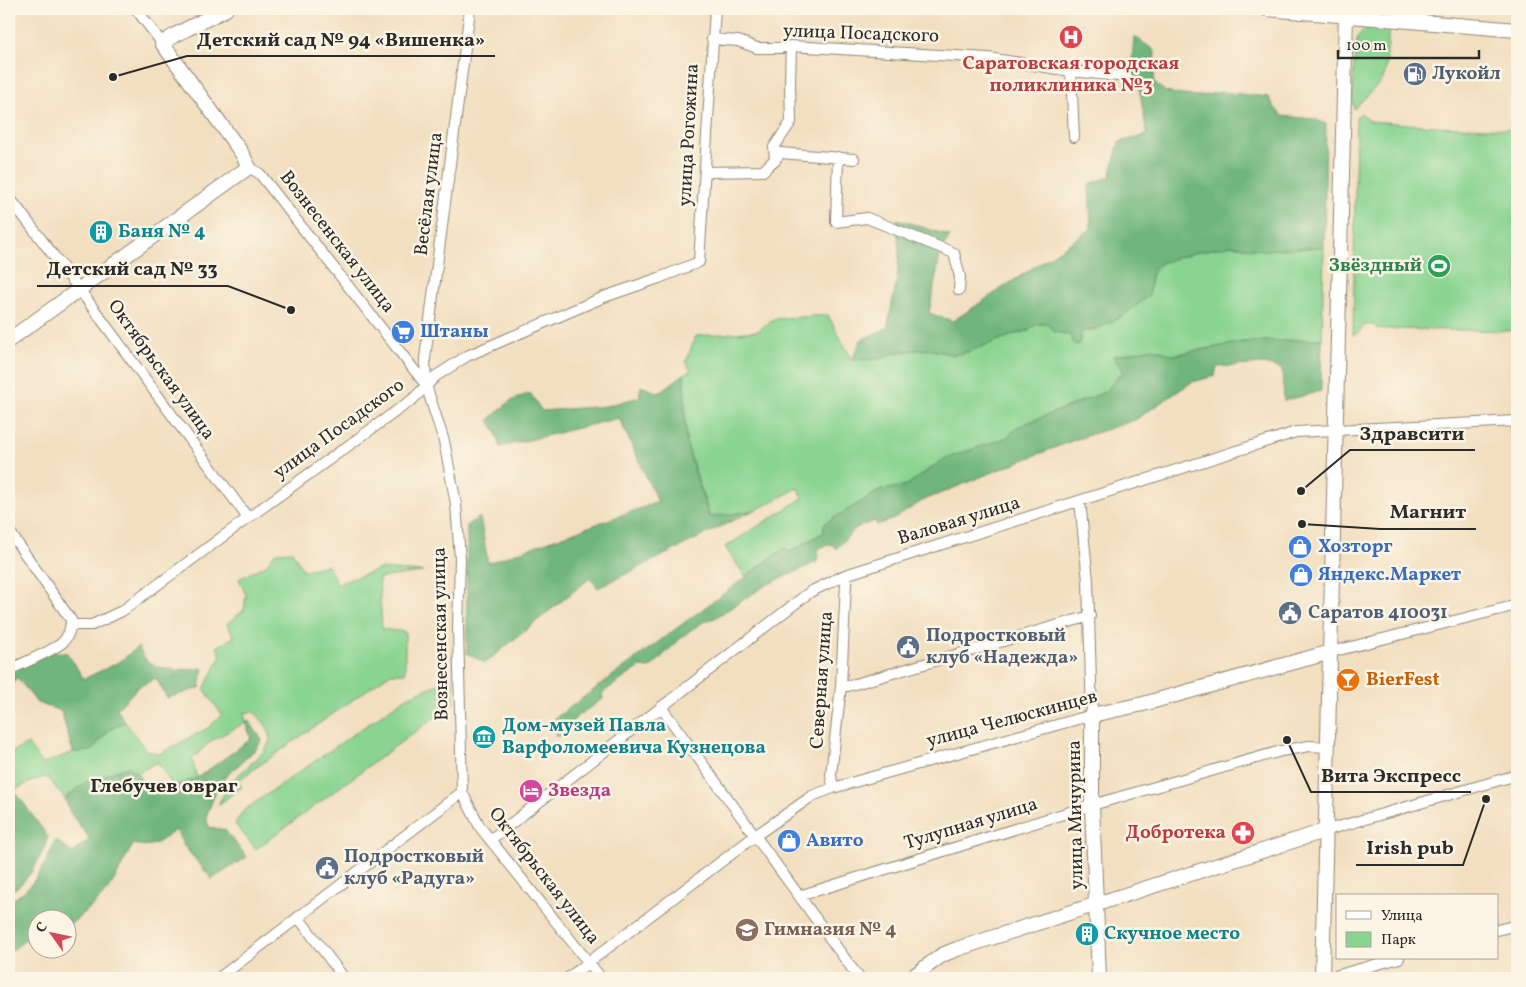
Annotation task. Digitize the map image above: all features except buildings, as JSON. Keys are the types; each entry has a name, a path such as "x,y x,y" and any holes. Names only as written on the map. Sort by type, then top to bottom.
{"main road":[{"path":"162,43 226,9"},
{"path":"1267,9 1517,31"},
{"path":"1342,15 1366,14 1383,9"},
{"path":"1322,978 1324,831 1343,124 1342,15"},
{"name":"Вознесенская улица","path":"162,43 241,152 249,167"},
{"path":"9,340 249,167"},
{"name":"улица Челюскинцев","path":"1092,715 1143,704 1330,652"},
{"name":"улица Мичурина","path":"1092,715 1092,804 1099,978"},
{"path":"911,978 942,955 1097,903 1324,831"}],"street":[{"name":"Вознесенская улица","path":"136,9 162,43"},
{"name":"Весёлая улица","path":"426,385 425,358 470,9"},
{"name":"улица Рогожина","path":"699,262 715,9"},
{"name":"улица Посадского","path":"712,39 738,40 757,48 791,46 988,58 1071,71 1127,77"},
{"path":"775,161 774,148 791,122 791,46"},
{"path":"1071,71 1074,137"},
{"path":"705,172 764,172 780,153 854,158"},
{"path":"838,157 836,222 868,218 954,254 960,277 959,290"},
{"name":"Вознесенская улица","path":"249,167 260,174 426,385 444,441 456,504 460,559 458,628 462,792"},
{"name":"Октябрьская улица","path":"9,197 248,518"},
{"name":"улица Посадского","path":"71,622 92,625 122,611 413,400 436,376 467,356 604,297 699,262"},
{"path":"1516,421 1517,436"},
{"name":"Валовая улица","path":"490,840 810,592 845,575 1296,432 1516,421"},
{"name":"улица Мичурина","path":"1080,501 1090,616 1092,715"},
{"path":"9,531 71,622 69,632 62,643 9,670"},
{"name":"Северная улица","path":"833,788 832,775 841,686 845,575"},
{"name":"улица Челюскинцев","path":"1330,652 1517,605"},
{"path":"841,686 848,686 1090,616"},
{"path":"661,707 859,978"},
{"name":"улица Челюскинцев","path":"568,978 755,836 812,796 833,788 1092,715"},
{"name":"Тулупная улица","path":"799,896 1092,804 1281,751 1310,746 1327,747"},
{"path":"1324,831 1517,775"},
{"path":"219,978 462,792"},
{"name":"Октябрьская улица","path":"462,792 480,827 601,978"},
{"path":"298,917 344,978"},
{"path":"1498,930 1517,924"},
{"path":"1328,978 1391,960"}],"green space":[{"path":"1379,24 1389,25 1386,68 1383,80 1354,109 1353,94 1357,40 1363,31"},
{"path":"1134,36 1155,51 1154,83 1166,92 1201,96 1221,92 1269,97 1282,116 1314,119 1326,124 1324,247 1263,250 1232,245 1197,252 1160,263 1151,275 1149,295 1134,308 1109,323 1081,332 1080,344 1074,344 1070,335 1054,332 1048,324 1037,324 1028,331 954,355 929,349 896,352 879,359 852,360 861,340 887,328 897,280 899,256 897,219 950,236 940,255 929,313 953,321 1091,229 1089,184 1110,177 1119,142 1147,135 1138,80 1131,74"},
{"name":"Звёздный","path":"1361,113 1370,121 1432,126 1517,129 1517,331 1387,329 1376,328 1374,325 1365,325 1359,332 1353,335 1356,117"},
{"path":"1232,245 1263,250 1324,247 1322,339 1243,342 1173,355 1153,348 1113,356 1123,371 1105,392 1017,427 1006,438 944,459 907,485 879,491 824,524 824,532 790,552 785,548 745,576 725,547 803,498 798,488 756,510 710,517 686,442 684,374 691,371 686,361 696,336 758,331 773,319 828,315 852,360 879,359 896,352 929,349 954,355 1028,331 1037,324 1049,324 1081,332 1097,329 1119,318 1149,295 1151,275 1160,263 1197,252"},
{"path":"1322,339 1321,391 1284,401 1282,369 1264,364 1217,367 1215,376 1192,382 1135,420 1074,440 922,501 894,519 877,525 875,521 856,528 836,549 832,544 819,548 817,562 766,585 715,618 697,626 680,639 650,668 640,667 602,693 603,699 577,716 561,736 555,736 553,720 785,548 790,552 824,532 824,524 879,491 907,485 944,459 1006,438 1017,427 1105,392 1123,372 1113,356 1153,348 1173,355 1243,342"},
{"path":"684,374 686,442 709,517 752,511 598,588 590,578 485,663 467,653 467,525 480,517 488,563 658,502 619,418 500,447 496,432 489,420 510,401 530,393 542,411 606,406 639,397 641,386 659,393"},
{"path":"292,551 303,570 328,565 337,584 380,569 423,572 379,578 382,629 405,632 405,673 391,673 237,781 242,787 218,805 236,777 260,756 268,744 270,734 265,724 254,712 244,713 246,722 211,741 192,759 197,778 161,799 173,786 157,762 137,773 128,767 88,781 65,799 47,777 37,779 14,790 9,787 9,754 28,744 42,764 73,752 91,751 109,730 125,722 146,750 159,754 208,728 222,715 204,689 221,656 217,647 234,637 227,624 244,610 246,595 239,579 266,565 276,552"},
{"path":"138,647 146,660 162,668 176,670 203,668 200,688 167,698 156,678 138,687 117,709 125,722 109,730 91,751 73,752 61,711 37,703 17,677 9,687 9,662 13,660 55,652 67,653 84,679 119,662"},
{"path":"453,678 454,703 256,849 235,824 243,811 407,697"},
{"path":"249,721 262,740 256,749 219,783 206,817 209,827 225,830 247,857 212,879 184,846 176,830 152,845 134,844 113,882 103,895 78,918 78,910 28,910 28,938 9,953 9,901 18,896 32,883 43,867 56,840 72,853 90,839 71,814 65,799 87,781 128,767 137,773 151,795 197,778 251,739 246,722"},
{"path":"9,787 14,790 48,837 33,869 22,883 9,892"}],"place":[{"name":"Саратовская городская поликлиника №3","path":"1071,37"},
{"name":"Лукойл","path":"1415,74"},
{"name":"Детский сад № 94 «Вишенка»","path":"113,77"},
{"name":"Баня № 4","path":"101,232"},
{"name":"Звёздный","path":"1439,266"},
{"name":"Детский сад № 33","path":"291,310"},
{"name":"Штаны","path":"403,332"},
{"name":"Здравсити","path":"1301,491"},
{"name":"Магнит","path":"1302,524"},
{"name":"Хозторг","path":"1300,547"},
{"name":"Яндекс.Маркет","path":"1301,575"},
{"name":"Саратов 410031","path":"1290,613"},
{"name":"Подростковый клуб «Надежда»","path":"908,647"},
{"name":"BierFest","path":"1348,680"},
{"name":"Дом-музей Павла Варфоломеевича Кузнецова","path":"484,737"},
{"name":"Вита Экспресс","path":"1287,740"},
{"name":"Звезда","path":"531,791"},
{"name":"Irish pub","path":"1486,799"},
{"name":"Добротека","path":"1243,833"},
{"name":"Авито","path":"789,841"},
{"name":"Подростковый клуб «Радуга»","path":"327,868"},
{"name":"Гимназия № 4","path":"747,930"},
{"name":"Скучное место","path":"1087,934"}],"district":[{"name":"Глебучев овраг","path":"164,787"}]}
